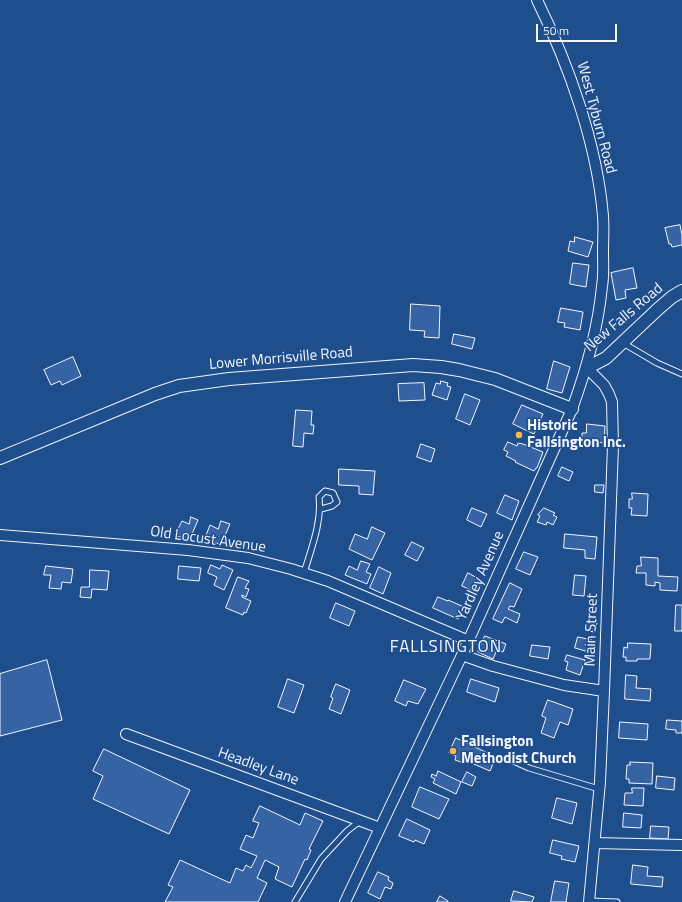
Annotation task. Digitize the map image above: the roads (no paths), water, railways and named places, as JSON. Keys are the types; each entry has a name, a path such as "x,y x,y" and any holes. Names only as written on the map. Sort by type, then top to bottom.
{"street":[{"name":"West Tyburn Road","path":"537,0 567,67 594,157 598,179 603,217 603,285 596,329 587,368"},
{"name":"New Falls Road","path":"587,368 606,358 658,309 682,291"},
{"name":"Lower Morrisville Road","path":"0,458 155,394 179,386 237,378 413,365 441,367 459,370 495,380 572,409"},
{"name":"Yardley Avenue","path":"345,902 469,641 572,409 587,368"},
{"name":"Main Street","path":"587,368 604,385 612,402 613,478 599,789 589,902"},
{"name":"Old Locust Avenue","path":"0,535 188,550 248,558 328,581 469,641"},
{"path":"462,655 493,666 564,685 604,691"},
{"name":"Headley Lane","path":"126,734 380,828"},
{"path":"594,843 682,845"}],"lane":[{"path":"622,342 657,363 682,374"},
{"path":"304,573 320,519 320,508"},
{"path":"511,760 529,768 599,789"},
{"path":"295,902 321,859 347,831 360,821"},
{"path":"589,902 617,902"}],"place":[{"name":"Historic Fallsington Inc.","path":"519,435"},
{"name":"Fallsington Methodist Church","path":"453,751"}],"district":[{"name":"FALLSINGTON","path":"446,648"}]}
